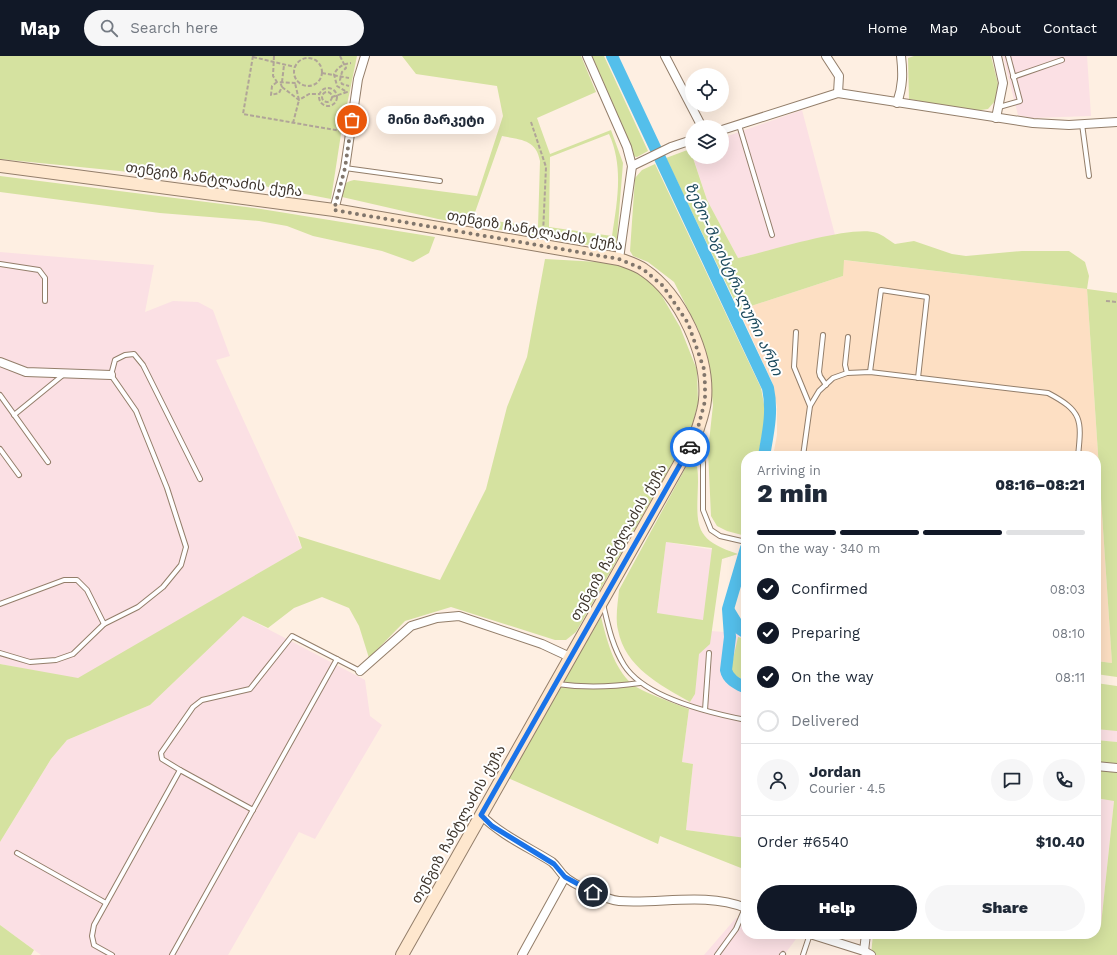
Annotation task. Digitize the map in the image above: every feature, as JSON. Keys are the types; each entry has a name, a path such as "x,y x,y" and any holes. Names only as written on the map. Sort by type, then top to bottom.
{"street":[{"path":"334,210 345,168 358,81 365,56"},
{"path":"587,56 627,147 632,166 619,259"},
{"path":"665,56 698,120"},
{"path":"826,56 839,76 838,93"},
{"path":"897,102 902,90 903,72 901,56"},
{"path":"996,56 1003,83 996,118"},
{"path":"729,128 838,93 1033,123 1082,124 1117,122"},
{"path":"632,166 670,147 685,142"},
{"name":"თენგიზ ჩანტლაძის ქუჩა","path":"0,166 334,210 619,259 643,269 663,286 688,323 704,369 705,401 696,435 402,955"},
{"path":"0,362 26,372 111,375"},
{"path":"360,671 411,626 437,618 459,616 542,644 570,657"},
{"path":"1101,766 1117,768"},
{"path":"481,815 492,826 554,864 565,877 593,892 618,901 698,898 737,904 741,906"},
{"path":"522,955 565,877"},
{"path":"825,939 868,953 867,939"}],"lane":[{"path":"998,107 1020,102 1008,56"},
{"path":"1014,77 1062,60"},
{"path":"1082,124 1089,176"},
{"path":"739,125 772,235"},
{"path":"345,168 440,181"},
{"path":"0,264 39,270 45,278 45,301"},
{"path":"870,372 881,290 927,296 918,378"},
{"path":"796,332 794,367 810,406"},
{"path":"823,335 819,372 826,385"},
{"path":"846,373 845,365 848,337"},
{"path":"0,653 9,654 30,662 56,660 73,654 104,624 138,607 162,587 182,565 186,547 167,488 136,411 111,375 116,360 125,355 134,354 143,365 200,479"},
{"path":"804,451 810,406 819,391 833,378 846,373 870,372 1048,393 1067,402 1078,415 1080,432 1078,451"},
{"path":"14,415 65,373"},
{"path":"0,395 48,462"},
{"path":"696,435 703,463 703,510 711,530 741,541"},
{"path":"0,449 19,475"},
{"path":"0,604 64,580 77,580 87,590 104,624"},
{"path":"602,602 611,638 624,665 640,683 673,701 741,719"},
{"path":"253,810 162,759 161,753 193,707 202,700 250,689 292,636 360,671"},
{"path":"705,710 709,654"},
{"path":"172,955 337,660"},
{"path":"554,684 578,687 612,687 640,683"},
{"path":"112,955 94,946 92,936 94,925 180,770"},
{"path":"17,853 106,903"},
{"path":"717,955 736,929 741,917"},
{"path":"803,955 808,939"}],"path":[{"path":"295,67 253,56 243,114 350,133"},
{"path":"274,56 273,76 282,87 298,100"},
{"path":"314,59 317,56"},
{"path":"340,56 346,68"},
{"path":"282,87 279,93 271,95 272,86 279,82 297,82 306,86 311,86 319,81 322,73 321,65 314,59 306,57 299,61 295,67 294,75 297,82 298,100 293,123"},
{"path":"318,99 322,98 328,102 332,97 347,92 337,86 334,74 337,69 345,64 351,63"},
{"path":"279,82 284,65"},
{"path":"346,68 352,68"},
{"path":"340,76 346,68"},
{"path":"322,73 334,74 358,81"},
{"path":"340,76 342,84 349,86"},
{"path":"330,88 334,90 337,96 335,103 328,107 322,105 318,99 319,94 323,89 330,88"},
{"path":"322,98 323,94 326,92 330,93 332,97"},
{"path":"298,100 308,94 319,94"},
{"path":"531,122 546,167 542,246"},
{"path":"1106,301 1117,302"}],"shaded area":[{"path":"1003,56 1087,56 1091,116 1032,118 1018,115"},
{"path":"802,110 835,235 738,258 707,200 695,164 729,164 729,136"},
{"path":"0,252 154,265 145,312 173,301 198,302 213,310 230,356 216,360 302,548 78,679 0,664"},
{"path":"843,260 1087,289 1098,451 774,451 777,435 777,407 772,382 739,310 843,276"},
{"path":"1101,498 1112,663 1101,662"},
{"path":"666,542 738,554 722,559 711,631 737,633 741,636 741,837 686,830 693,764 682,762 690,702 695,694 657,614"},
{"path":"243,616 365,680 370,716 382,725 315,839 299,832 228,955 41,955 0,925 0,842 51,759 67,740 150,705"},
{"path":"1101,727 1117,729 1117,742 1101,740"},
{"path":"1101,799 1114,800 1101,925"},
{"path":"736,918 741,920 741,939 796,939 784,955 704,955"}],"green space":[{"path":"0,56 357,56 341,134 331,199 258,185 0,159"},
{"path":"402,56 581,56 596,92 537,118 550,154 611,130 623,163 616,250 438,219 342,197 344,186 348,182 354,180 477,196 503,116 497,86 416,74","holes":["609,134 614,146 618,172 617,197 612,236 549,227 550,157","502,136 527,142 535,148 538,154 540,161 538,227 473,218"]},
{"path":"592,56 604,56 648,151 637,157 631,156 617,113"},
{"path":"914,56 991,56 998,84 995,101 988,109 974,111 909,99 908,58"},
{"path":"685,151 685,164 695,164 707,200 738,258 830,235 865,231 877,233 895,244 914,241 952,254 966,256 1022,251 1069,251 1085,262 1089,276 1087,289 844,260 843,276 739,310 666,158"},
{"path":"655,164 761,388 766,415 759,451 741,451 741,535 727,531 717,526 711,516 708,451 713,405 709,368 698,329 674,282 648,262 633,256 630,251 635,178 642,170"},
{"path":"0,176 261,209 435,237 429,253 413,262 382,251 313,236 287,226 259,221 160,213 0,192"},
{"path":"545,259 618,263 643,276 659,291 680,327 697,370 698,403 691,430 576,632 566,640 555,640 451,607 405,621 369,658 359,626 349,608 322,597 294,608 268,628 243,616 150,705 67,740 51,759 0,842 0,664 78,678 302,548 298,536 440,580 486,489 507,407 527,357"},
{"path":"1087,289 1117,293 1117,677 1101,675 1101,662 1112,663 1101,498 1101,451 1098,451"},
{"path":"692,456 697,465 698,471 697,509 700,528 705,536 712,542 738,554 722,559 710,644 699,654 695,694 690,702 645,674 628,654 622,643 617,625 619,590","holes":["666,542 712,548 703,620 657,613"]},
{"path":"601,617 615,661 625,677 632,684 642,690 689,709 682,762 693,764 686,830 741,837 741,868 660,836 658,844 506,777"},
{"path":"738,637 741,638 741,678 732,675 731,668"},
{"path":"1101,684 1117,686 1117,731 1101,729"},
{"path":"1101,740 1117,742 1117,955 871,955 873,939 1101,939 1101,925 1114,801 1101,799"},
{"path":"0,925 34,950 31,955 0,955"}],"waterway":[{"name":"ზემო-მაგისტრალური არხი","path":"612,56 768,388 770,414 765,451"},
{"name":"ზემო-მაგისტრალური არხი","path":"741,565 728,609 730,637 726,670 731,679 741,685"},
{"name":"ზემო-მაგისტრალური არხი","path":"729,611 741,630"}],"way so far":[{"path":"352,120 345,168 334,210 619,259 643,269 663,286 688,323 704,369 705,401 696,435 690,447"}],"place":[{"name":"მინი მარკეტი","path":"352,120"}],"route":[{"path":"593,892 565,877 554,864 492,826 481,815 690,447"}]}
